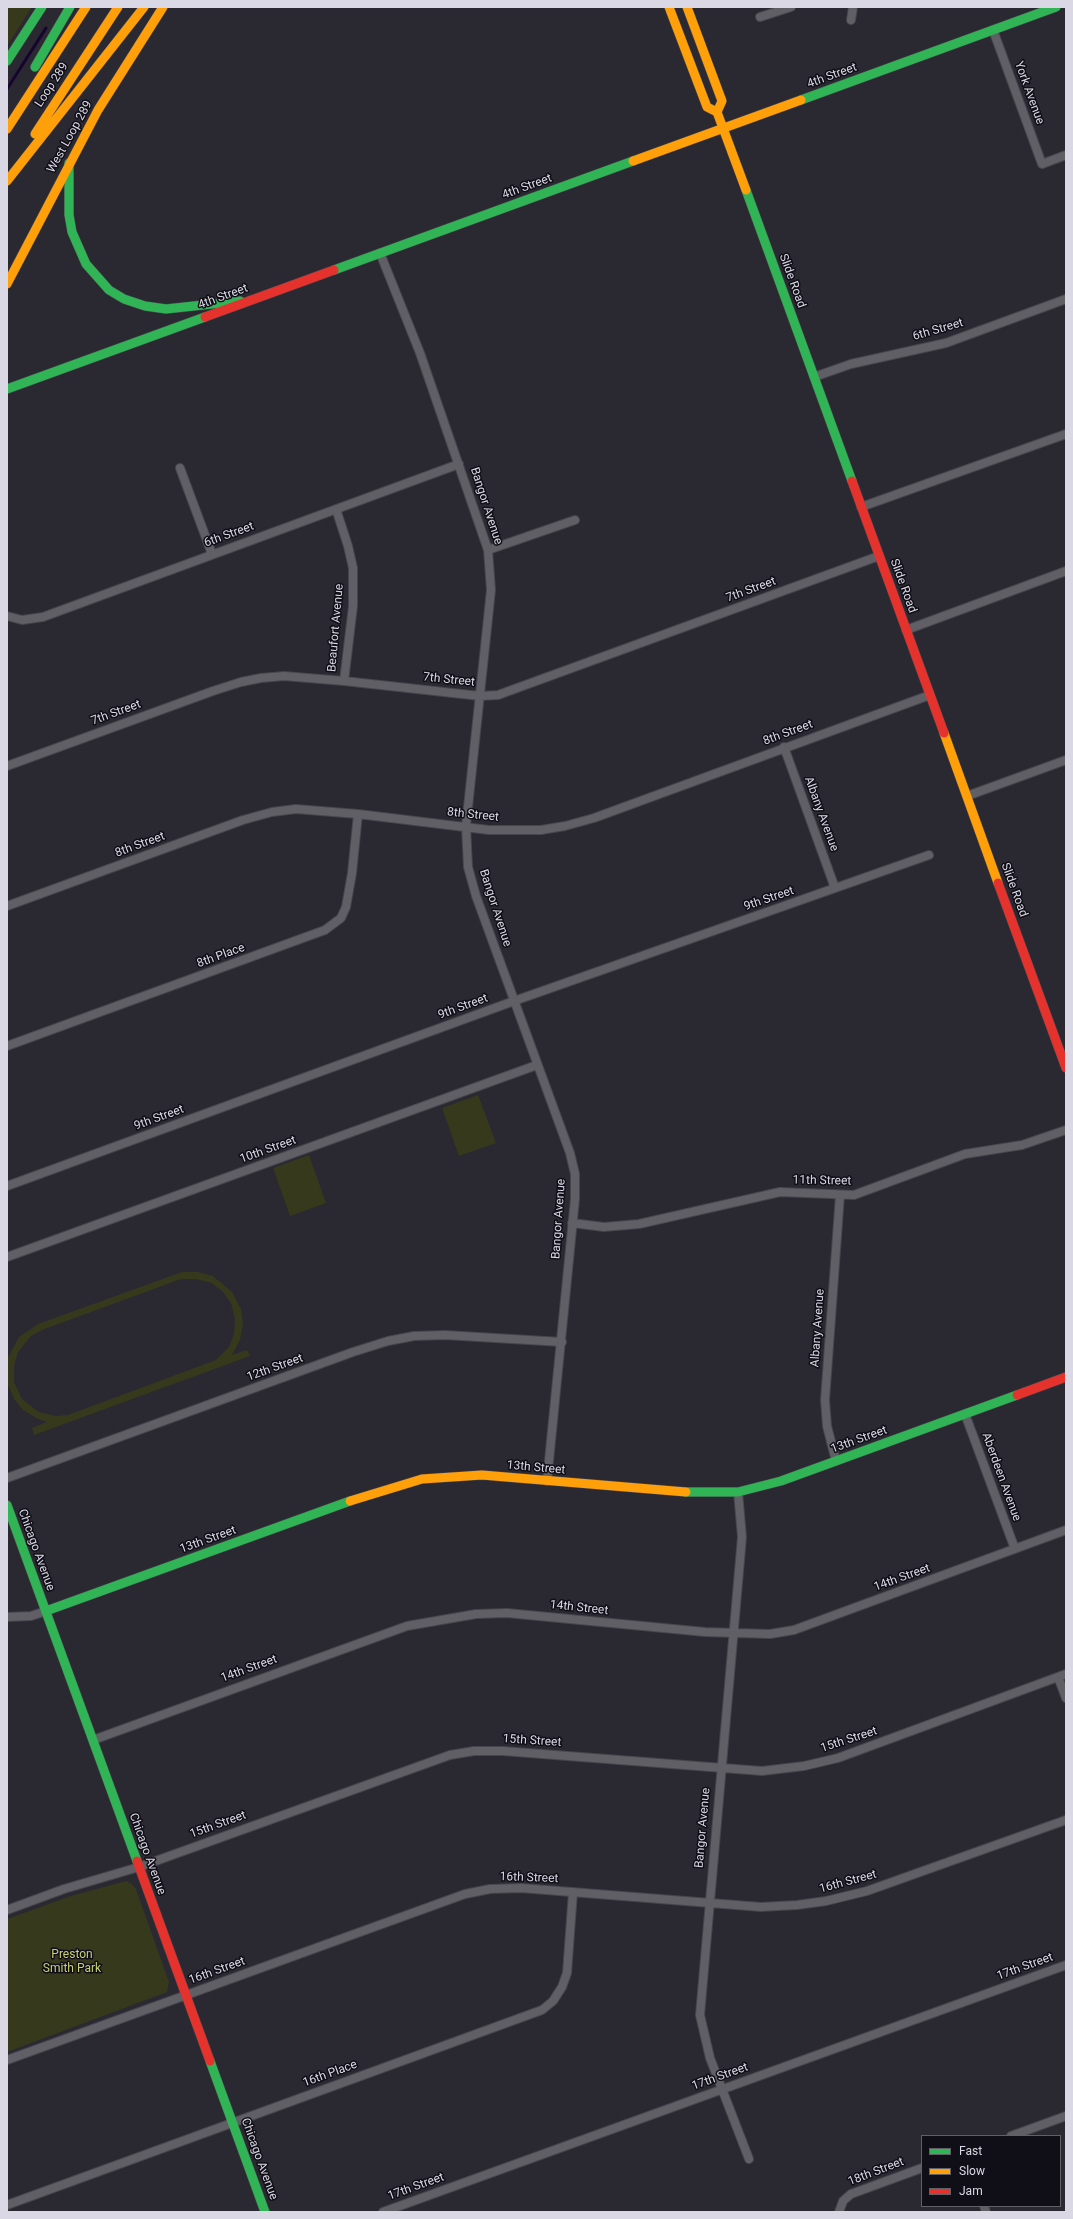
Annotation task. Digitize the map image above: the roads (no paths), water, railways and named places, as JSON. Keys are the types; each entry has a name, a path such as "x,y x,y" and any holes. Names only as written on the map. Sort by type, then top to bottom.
{"main road":[{"path":"7,61 42,7"},
{"path":"7,119 27,79 70,7"},
{"name":"Loop 289","path":"7,129 86,7"},
{"name":"Loop 289","path":"7,176 118,7"},
{"path":"7,181 144,7"},
{"name":"West Loop 289","path":"7,284 70,161 108,93 163,7"},
{"name":"Slide Road","path":"669,7 707,107 717,112 723,128 1066,1068"},
{"name":"Slide Road","path":"687,7 722,101 717,112"},
{"name":"4th Street","path":"7,389 1056,7"},
{"path":"70,161 69,215 72,232 86,264 110,290 124,299 145,306 166,309 251,300"},
{"name":"13th Street","path":"46,1611 392,1486 422,1479 482,1475 699,1493 738,1492 772,1484 1066,1377"},
{"name":"Chicago Avenue","path":"7,1505 265,2212"}],"street":[{"path":"760,17 791,7"},
{"path":"851,20 853,7"},
{"name":"York Avenue","path":"993,30 1042,164 1066,155"},
{"name":"Bangor Avenue","path":"380,253 420,353 488,550 491,590 466,826 468,867 476,896 570,1154 575,1174 575,1199 562,1342 547,1481"},
{"name":"6th Street","path":"814,377 851,364 946,343 1066,299"},
{"path":"861,507 1066,434"},
{"name":"6th Street","path":"7,616 22,620 43,617 459,464"},
{"path":"180,468 212,554"},
{"name":"Beaufort Avenue","path":"336,509 348,546 353,581 353,606 344,681"},
{"path":"488,550 576,520"},
{"name":"7th Street","path":"7,766 241,682 284,676 480,696 498,695 879,556"},
{"path":"906,630 1066,571"},
{"name":"8th Street","path":"7,906 243,820 272,812 296,809 358,814 489,830 541,830 565,826 594,818 784,747 930,695"},
{"name":"Albany Avenue","path":"784,747 835,888"},
{"path":"967,796 1066,760"},
{"name":"8th Place","path":"7,1046 325,930 340,918 346,906 352,873 358,814"},
{"name":"9th Street","path":"7,1186 514,1001 929,855"},
{"name":"10th Street","path":"7,1257 537,1065"},
{"name":"11th Street","path":"572,1223 604,1226 640,1224 780,1192 854,1195 965,1154 1022,1145 1066,1130"},
{"name":"Albany Avenue","path":"836,1461 826,1426 825,1400 840,1195"},
{"name":"12th Street","path":"7,1478 353,1352 388,1341 414,1336 452,1335 562,1342"},
{"name":"Aberdeen Avenue","path":"965,1414 1015,1549"},
{"name":"Bangor Avenue","path":"738,1492 742,1537 700,2016 706,2045 749,2159"},
{"name":"14th Street","path":"93,1740 407,1626 447,1618 507,1613 733,1634 770,1634 794,1630 1066,1530"},
{"name":"13th Street","path":"7,1617 31,1616 46,1611"},
{"path":"1062,1675 1066,1698"},
{"name":"15th Street","path":"7,1910 64,1889 139,1867 450,1755 474,1751 503,1751 762,1771 804,1766 838,1758 1062,1675"},
{"name":"16th Street","path":"7,2060 465,1894 490,1889 521,1888 761,1907 826,1901 874,1888 1066,1820"},
{"name":"16th Place","path":"7,2205 542,2010 553,2001 562,1987 567,1973 573,1892"},
{"name":"17th Street","path":"383,2212 1066,1965"},
{"path":"1014,2135 1066,2116"},
{"name":"18th Street","path":"839,2212 842,2203 851,2194 921,2168"}],"waterway":[{"path":"7,89 46,28"}],"park label":[{"name":"Preston Smith Park","path":"72,1962"}]}
